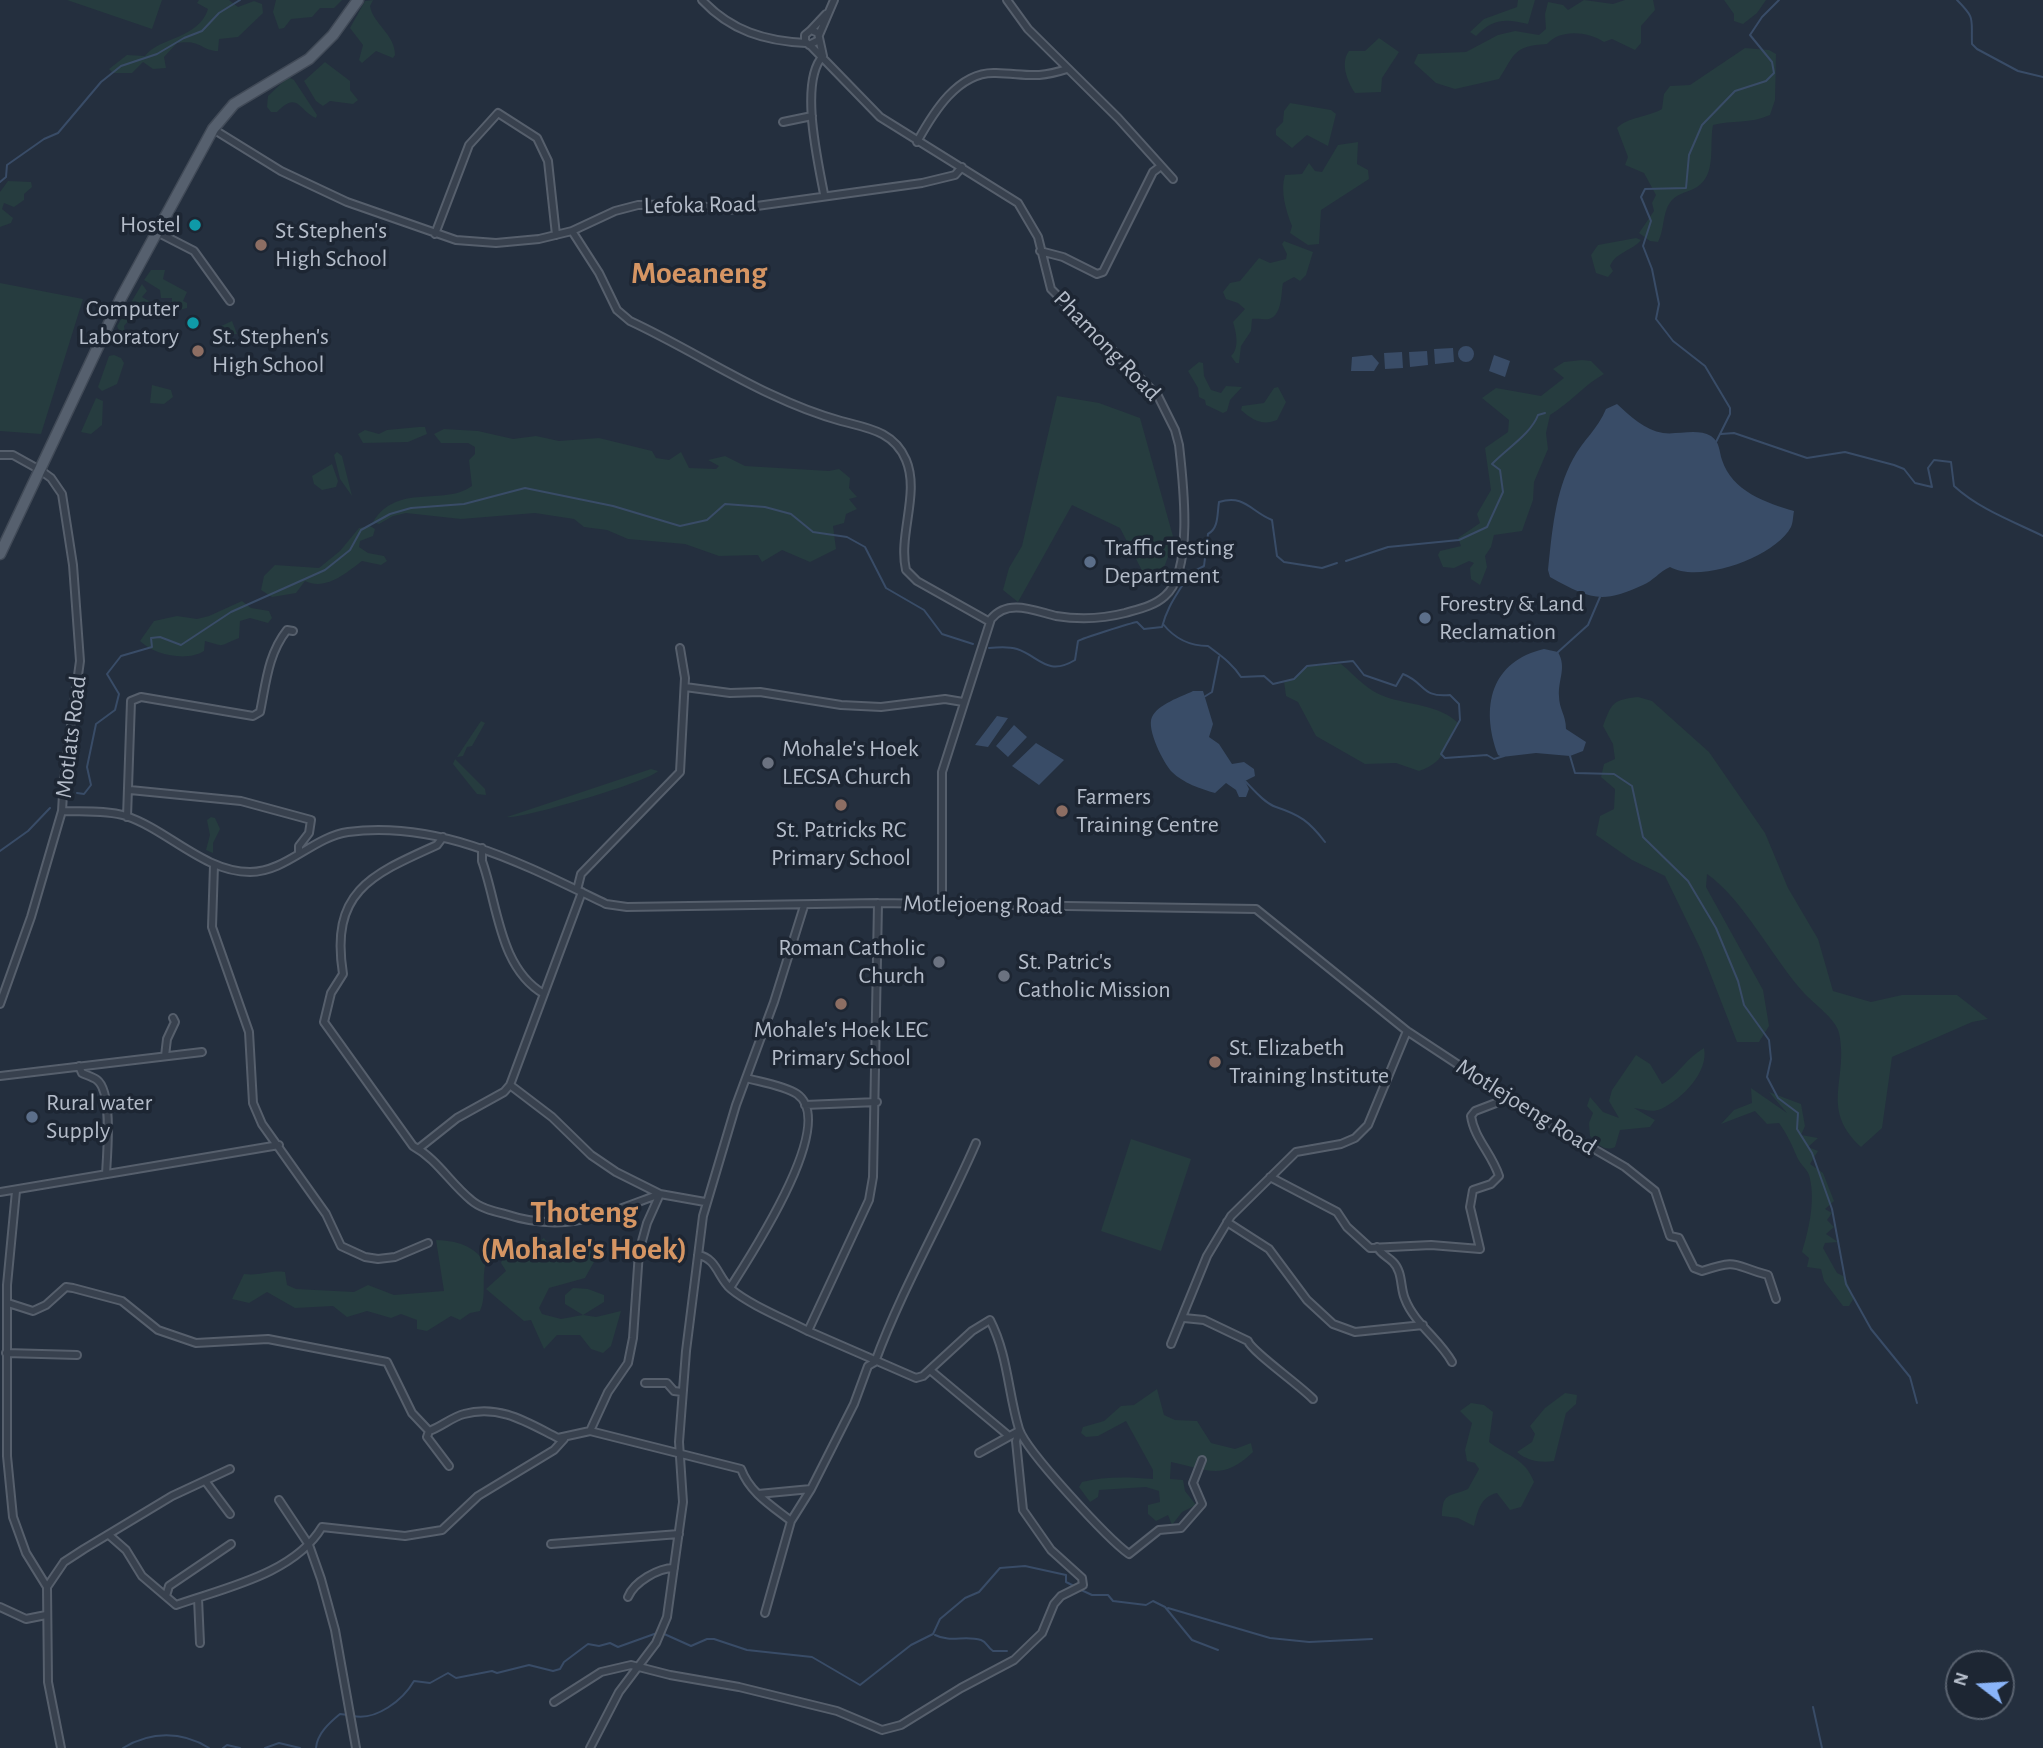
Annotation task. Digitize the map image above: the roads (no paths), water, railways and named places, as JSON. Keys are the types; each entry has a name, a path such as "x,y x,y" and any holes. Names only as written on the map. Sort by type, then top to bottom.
{"main road":[{"path":"0,554 121,298 213,129 234,104 309,59 333,35 358,0"}],"street":[{"path":"702,0 737,29 769,39 809,44 819,38 834,0"},
{"path":"1007,0 1028,29 1109,108 1173,179"},
{"path":"793,41 808,33 828,13"},
{"path":"808,33 819,38"},
{"path":"808,33 809,44"},
{"name":"Phamong Road","path":"819,38 823,56"},
{"name":"Phamong Road","path":"809,44 880,117 1018,202 1030,219 1047,280 1057,298 1142,376 1170,417 1181,461 1181,567 1166,596 1136,610 1088,620 1055,615 1033,608 1007,608 996,614 990,622"},
{"path":"823,56 816,69 812,136 824,194"},
{"path":"917,142 939,107 959,86 972,78 994,73 1039,77 1067,69"},
{"path":"435,234 469,145 498,113 537,138 548,160 556,235"},
{"path":"783,122 812,116"},
{"name":"Lefoka Road","path":"213,129 281,172 347,202 456,240 496,243 572,231 615,211 638,205 686,204 728,209 929,182 955,175 962,167"},
{"path":"1040,251 1063,257 1097,274 1103,272 1153,172 1161,166"},
{"path":"572,231 617,310 630,321 790,405 886,434 906,460 909,475 905,535 906,570 917,581 990,622 942,772 942,904"},
{"path":"157,232 194,251 230,301"},
{"path":"0,455 13,455 40,470"},
{"name":"Motlats Road","path":"0,1004 31,916 62,811 80,661 73,565 62,494 51,478 40,470"},
{"path":"127,817 131,701 141,697 253,716 260,712 270,660 278,641 287,630 293,631"},
{"path":"418,1149 457,1118 504,1092 510,1085 579,891 581,874 680,772 685,687 680,648"},
{"path":"685,687 730,694 760,692 841,705 881,707 945,699 964,702"},
{"path":"130,790 241,801 311,820 309,833 299,846 299,852"},
{"name":"Motlejoeng Road","path":"62,811 127,817 154,828 214,865 252,872 265,870 325,839 348,832 393,832 443,837 482,848 606,904 627,907 878,903 1256,909 1407,1031 1509,1098 1625,1167 1655,1191 1670,1236 1679,1238 1694,1268 1702,1271 1730,1262 1739,1264 1749,1271 1768,1275 1776,1299"},
{"path":"443,837 437,845 365,882 343,915 339,949 342,974 331,993 324,1022 412,1146 426,1153 457,1189 477,1205 541,1224 568,1223 660,1195"},
{"path":"482,848 482,860 504,942 531,987 544,994"},
{"path":"214,865 212,927 248,1032 253,1103 261,1124 279,1145 326,1214 341,1245 365,1257 378,1259 395,1257 428,1243"},
{"path":"808,1331 869,1200 877,1102 878,903"},
{"path":"590,1748 610,1708 662,1633 683,1502 680,1452 682,1392 705,1202 746,1077 783,978 804,906"},
{"path":"165,1056 167,1039 175,1022 173,1018"},
{"path":"1171,1344 1184,1318 1207,1256 1227,1222 1296,1152 1341,1144 1356,1138 1368,1125 1407,1031"},
{"path":"0,1076 202,1052"},
{"path":"79,1066 82,1073 98,1081 103,1089 108,1139 106,1174"},
{"path":"730,1288 791,1185 809,1126 805,1105 798,1095 746,1077"},
{"path":"510,1085 552,1117 591,1155 616,1172 660,1195 705,1202"},
{"path":"1270,1177 1337,1212 1370,1248 1432,1245 1480,1249 1470,1207 1473,1190 1491,1184 1499,1176 1484,1142 1475,1132 1471,1116 1475,1111 1509,1098"},
{"path":"805,1105 877,1102"},
{"path":"765,1614 792,1521 854,1404 868,1366 875,1362 896,1305 939,1224 975,1143"},
{"path":"0,1192 16,1191 61,1179 279,1145"},
{"path":"16,1191 10,1230 5,1302 7,1456 13,1517 26,1553 47,1587"},
{"path":"590,1432 608,1392 628,1363 633,1338 639,1252 647,1223 660,1195"},
{"path":"1227,1222 1269,1249 1307,1300 1333,1324 1355,1332 1423,1325"},
{"path":"1377,1247 1382,1255 1394,1263 1403,1284 1405,1300 1423,1325 1440,1341 1452,1362"},
{"path":"698,1255 706,1256 714,1264 730,1288 808,1331 916,1378 930,1370 972,1331 990,1320 1005,1357 1019,1431 1047,1470 1129,1554 1159,1530 1181,1528 1195,1514 1202,1504 1194,1483 1202,1460"},
{"path":"5,1302 33,1311 46,1305 66,1287 74,1288 122,1301 158,1330 196,1343 268,1339 387,1362 412,1413 429,1431"},
{"path":"1184,1318 1204,1321 1248,1341 1250,1349 1289,1375 1313,1399"},
{"path":"6,1353 77,1355"},
{"path":"930,1370 1009,1436"},
{"path":"645,1383 667,1383 674,1391 682,1392"},
{"path":"449,1466 427,1437 429,1431 462,1414 495,1412 519,1416 564,1440"},
{"path":"979,1453 1019,1431"},
{"path":"554,1702 601,1672 639,1666 837,1711 882,1730 901,1726 961,1688 1014,1660 1042,1633 1061,1597 1083,1585 1082,1578 1037,1532 1023,1510 1016,1441 1019,1431"},
{"path":"109,1535 126,1550 142,1576 176,1605 243,1582 297,1555 309,1545 322,1527 405,1536 442,1530 478,1496 554,1450 564,1440 590,1432 741,1469 746,1482 792,1521"},
{"path":"61,1748 48,1682 47,1587 64,1562 173,1496 230,1469"},
{"path":"206,1482 230,1514"},
{"path":"758,1494 811,1489"},
{"path":"279,1500 309,1545 333,1620 356,1748"},
{"path":"551,1544 679,1534"},
{"path":"166,1596 169,1586 230,1544"},
{"path":"628,1597 631,1589 658,1571 674,1568"},
{"path":"198,1598 200,1643"},
{"path":"0,1606 15,1617 26,1619 46,1615"}],"water":[{"path":"1463,346 1469,346 1474,354 1472,360 1463,362 1458,357 1458,351"},
{"path":"1453,348 1454,362 1435,364 1434,349"},
{"path":"1427,351 1428,365 1410,367 1409,352"},
{"path":"1402,352 1403,368 1385,369 1384,353"},
{"path":"1372,355 1379,363 1374,371 1351,371 1352,357"},
{"path":"1494,355 1510,361 1505,377 1489,371"},
{"path":"1617,404 1650,429 1663,433 1700,432 1714,438 1727,471 1742,488 1762,500 1794,511 1791,527 1770,548 1736,565 1699,572 1670,567 1647,583 1616,595 1605,597 1585,594 1550,577 1548,570 1553,527 1567,472 1606,409"},
{"path":"1544,649 1558,652 1561,658 1560,705 1566,729 1586,742 1583,751 1570,756 1536,753 1502,757 1498,755 1490,720 1494,688 1501,675 1512,664 1526,655"},
{"path":"1193,691 1203,691 1213,724 1209,737 1219,744 1232,764 1244,762 1254,769 1255,776 1245,781 1249,789 1246,797 1239,797 1236,790 1226,783 1215,793 1187,782 1172,772 1161,754 1151,730 1152,717 1164,705"},
{"path":"997,716 1008,718 988,747 975,745"},
{"path":"1014,725 1027,737 1008,757 996,746"},
{"path":"1036,743 1064,760 1039,785 1012,766"}],"waterway":[{"path":"0,182 6,177 7,165 44,139 58,133 101,82 121,66 157,54 202,31 219,13 240,0"},
{"path":"1716,442 1730,414 1730,408 1705,366 1673,341 1656,319 1659,304 1652,269 1643,246 1651,221 1641,197 1645,189 1686,188 1689,155 1702,125 1735,91 1766,81 1774,73 1772,62 1750,35 1762,17 1779,0"},
{"path":"1957,0 1970,15 1972,44 1977,49 2018,71 2043,77"},
{"path":"1346,561 1388,547 1459,540 1487,527 1503,492 1500,470 1492,464 1524,435 1538,415 1545,413"},
{"path":"1721,434 1734,433 1807,458 1845,452 1904,469 1915,483 1932,487 1928,468 1934,460 1951,462 1954,486 1996,514 2043,536"},
{"path":"77,793 84,794 91,785 87,767 96,724 115,710 119,694 107,674 121,656 152,647 151,638 160,637 181,645 231,612 325,570 350,550 361,530 390,514 411,508 464,504 525,488 613,506 680,526 707,520 725,504 765,507 791,514 813,532 847,537 865,547 886,588 924,610 942,634 973,644"},
{"path":"989,648 1014,648 1044,664 1057,666 1075,660 1078,641 1082,639 1137,622 1144,629 1162,627 1170,605 1189,574 1204,566 1208,534 1216,524 1219,502 1242,502 1272,520 1277,556 1284,562 1322,568 1337,563"},
{"path":"1558,652 1588,625 1600,597"},
{"path":"1163,624 1183,641 1208,646 1241,677 1264,676 1273,684 1294,679 1307,666 1353,661 1364,675 1396,686 1403,674 1428,692 1450,695 1459,704 1460,720 1441,754 1445,758 1487,755 1494,759 1504,756"},
{"path":"1204,697 1212,692 1219,657"},
{"path":"1570,756 1575,773 1614,774 1632,786 1643,837 1688,881 1716,928 1738,981 1744,1005 1769,1040 1771,1059 1767,1077 1778,1098 1798,1113 1797,1129 1812,1153 1832,1209 1846,1284 1871,1329 1910,1377 1917,1403"},
{"path":"1245,781 1267,802 1303,820 1325,842"},
{"path":"0,851 28,831 50,808"},
{"path":"662,1633 691,1646 714,1639 747,1650 812,1657 860,1685 911,1645 933,1634 940,1619 965,1598 979,1592 1000,1568 1025,1566 1066,1575 1066,1582 1074,1586"},
{"path":"1079,1589 1092,1595 1108,1595 1113,1601 1146,1605 1153,1601 1165,1607 1192,1640 1218,1650"},
{"path":"1168,1608 1270,1638 1309,1642 1372,1639"},
{"path":"353,1716 371,1715 388,1708 414,1681 430,1683 448,1673 456,1678 492,1671 497,1673 529,1665 553,1671 560,1669 564,1662 588,1644 599,1646 610,1643 618,1647 657,1633"},
{"path":"935,1635 981,1640 993,1651 1007,1651"},
{"path":"1813,1707 1822,1748"},
{"path":"316,1748 321,1733 328,1725 340,1714 348,1715"},
{"path":"123,1748 144,1738 166,1735 188,1738 209,1748"},
{"path":"265,1748 279,1743 300,1748"},
{"path":"223,1748 227,1745 240,1748"}],"place":[{"name":"Hostel","path":"195,225"},
{"name":"St Stephen's High School","path":"261,245"},
{"name":"Computer Laboratory","path":"193,323"},
{"name":"St. Stephen's High School","path":"198,351"},
{"name":"Traffic Testing Department","path":"1090,562"},
{"name":"Forestry & Land Reclamation","path":"1425,618"},
{"name":"Mohale's Hoek LECSA Church","path":"768,763"},
{"name":"St. Patricks RC Primary School","path":"841,805"},
{"name":"Farmers Training Centre","path":"1062,811"},
{"name":"Roman Catholic Church","path":"939,962"},
{"name":"St. Patric's Catholic Mission","path":"1004,976"},
{"name":"Mohale's Hoek LEC Primary School","path":"841,1004"},
{"name":"St. Elizabeth Training Institute","path":"1215,1062"},
{"name":"Rural water Supply","path":"32,1117"}],"district":[{"name":"Moeaneng","path":"699,273"},
{"name":"Thoteng (Mohale's Hoek)","path":"584,1230"}]}
